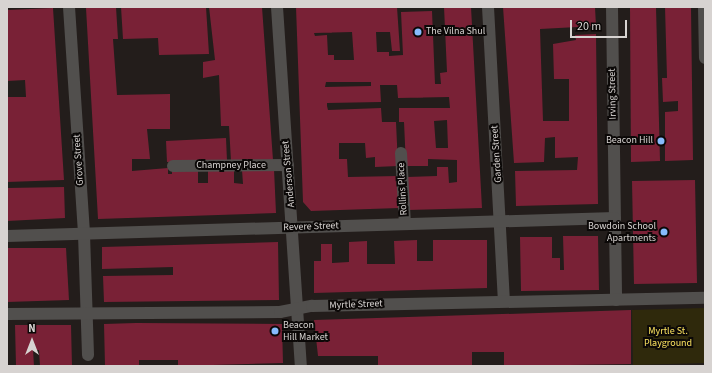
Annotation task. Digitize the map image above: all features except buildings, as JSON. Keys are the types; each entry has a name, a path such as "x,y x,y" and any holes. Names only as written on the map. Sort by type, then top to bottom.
{"street":[{"name":"Grove Street","path":"69,7 84,234 88,355"},
{"name":"Anderson Street","path":"277,7 294,228 301,366"},
{"name":"Garden Street","path":"488,7 501,222 504,301"},
{"name":"Irving Street","path":"612,7 616,300"},
{"path":"704,7 705,58"},
{"name":"Rollins Place","path":"401,153 404,224"},
{"name":"Champney Place","path":"173,166 288,165"},
{"name":"Revere Street","path":"7,236 615,218"},
{"name":"Myrtle Street","path":"7,314 298,309 504,301 705,298"}],"green space":[{"name":"Myrtle St. Playground","path":"705,308 705,363 633,365 632,310"}],"place":[{"name":"The Vilna Shul","path":"418,32"},
{"name":"Beacon Hill","path":"661,141"},
{"name":"Bowdoin School Apartments","path":"664,232"},
{"name":"Beacon Hill Market","path":"275,331"}]}
